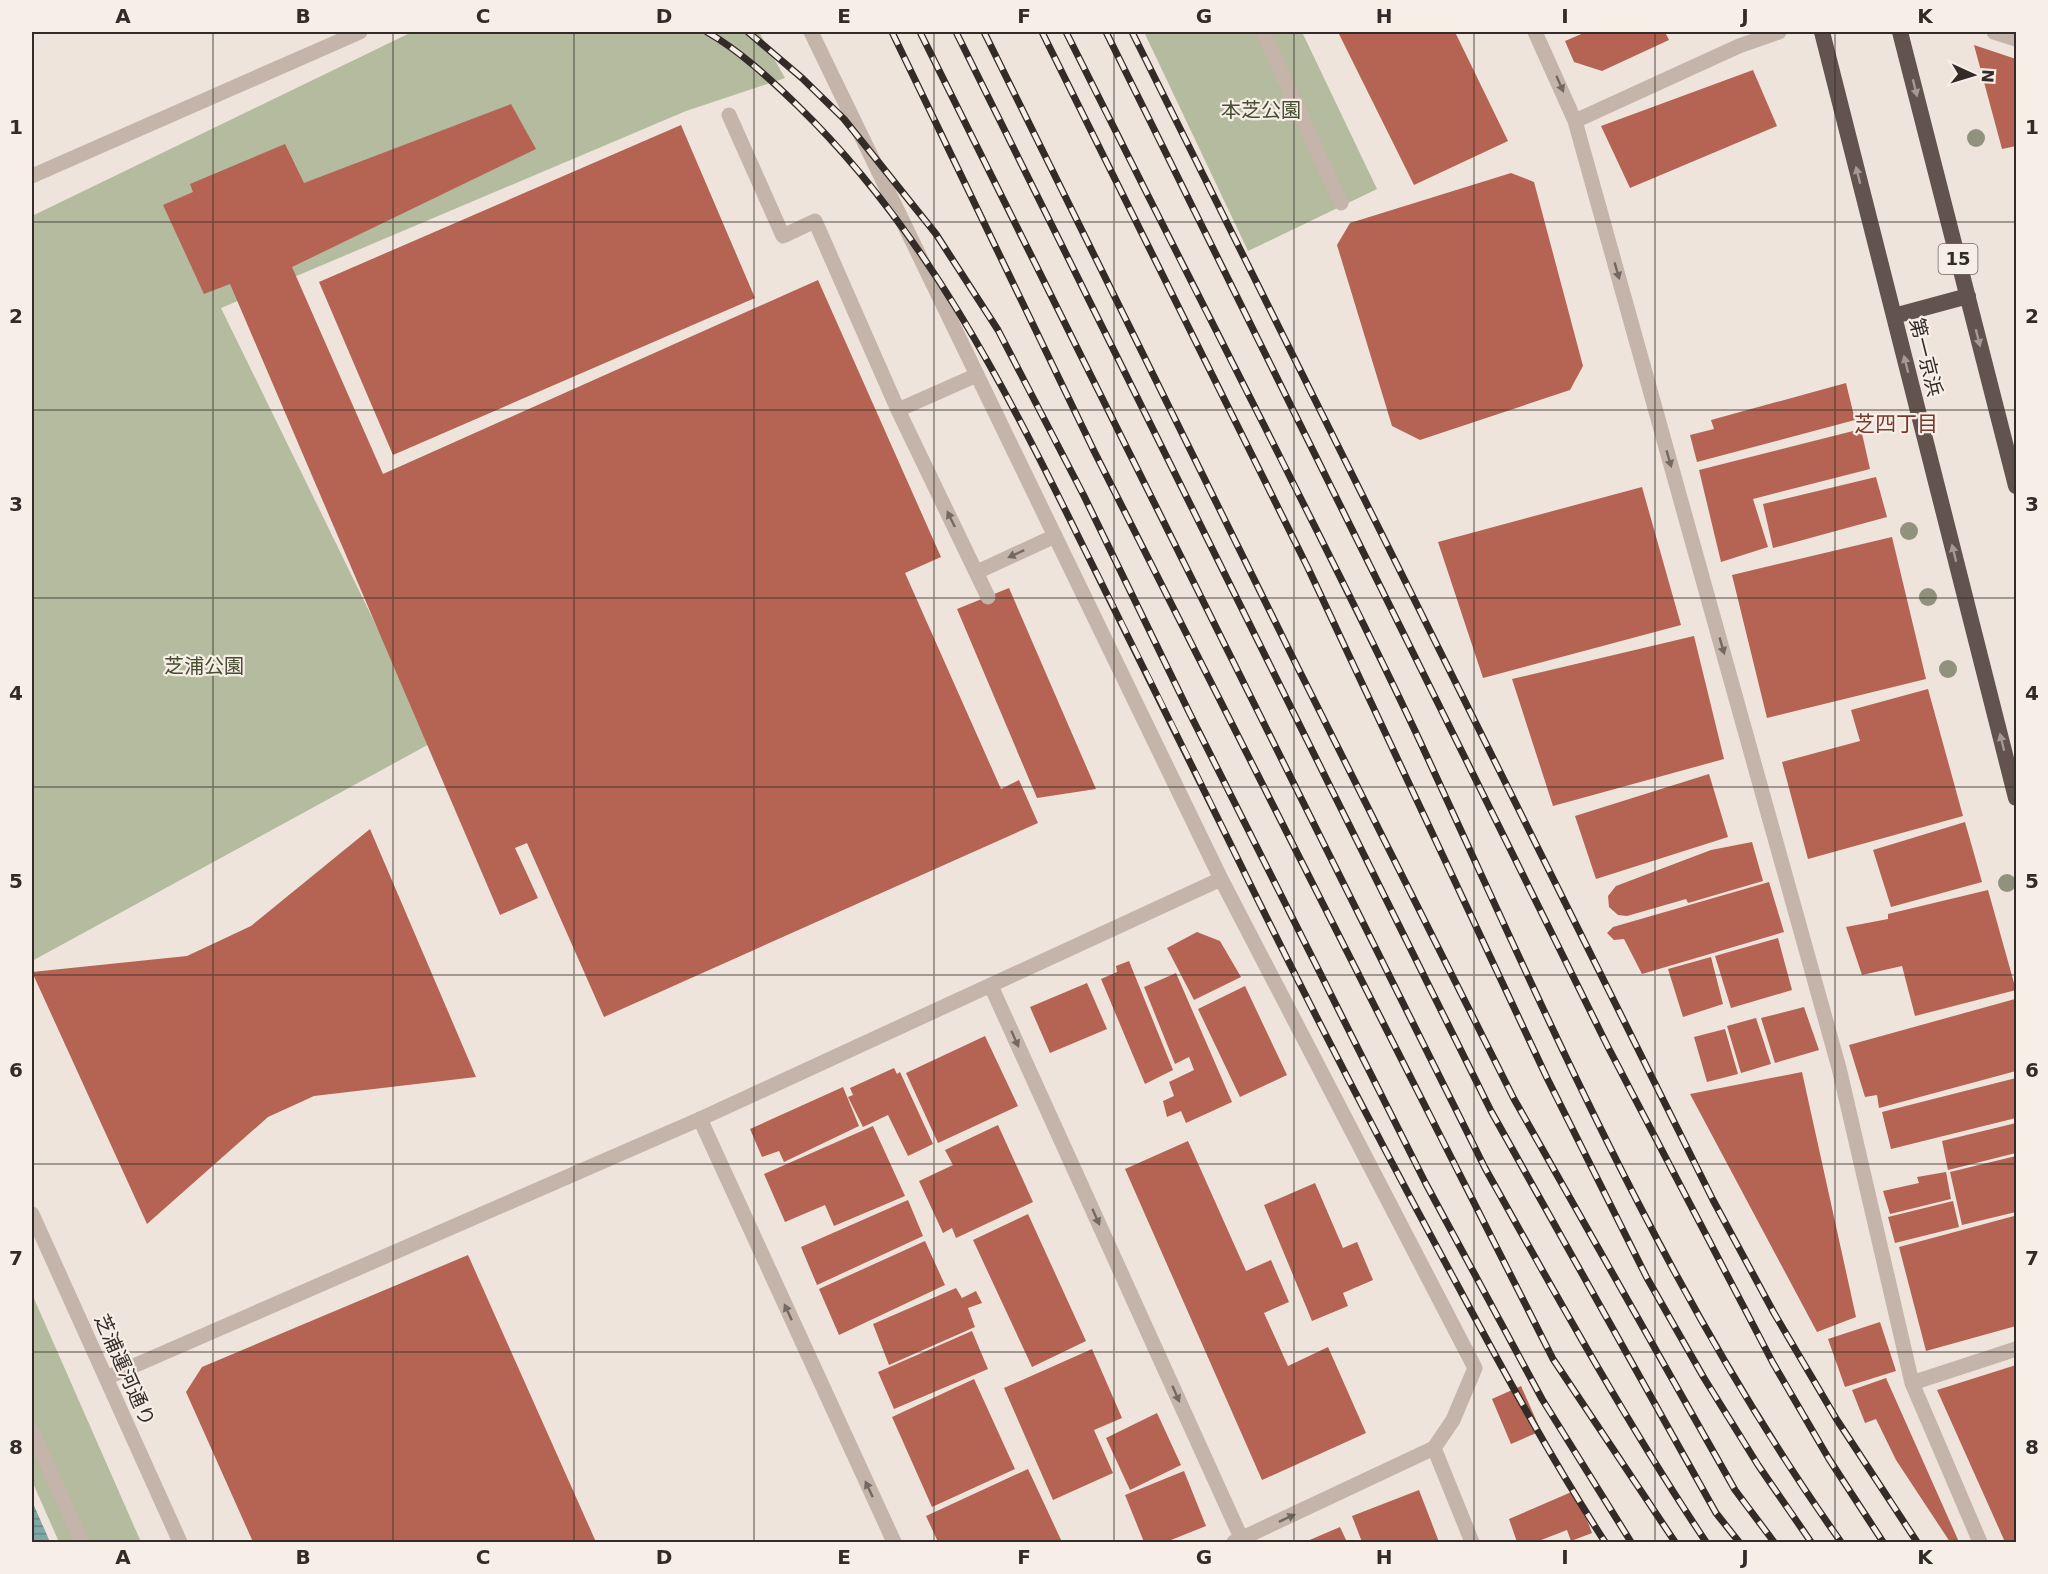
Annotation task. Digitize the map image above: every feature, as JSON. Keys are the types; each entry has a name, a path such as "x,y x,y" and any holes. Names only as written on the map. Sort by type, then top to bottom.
{"highway":[{"name":"第一京浜","path":"1822,32 2016,798"},
{"name":"15","path":"1900,32 2016,486"},
{"path":"1894,316 1968,296"}],"street":[{"path":"32,176 360,32"},
{"path":"811,32 1221,879 1475,1368 1453,1420 1434,1448 1240,1541 991,986"},
{"path":"1263,32 1341,203"},
{"path":"1535,32 1562,87 1575,121 1839,1068 1912,1383 1980,1542"},
{"path":"1575,121 1739,46 1779,32"},
{"path":"1994,32 2016,39"},
{"path":"729,115 783,236 815,221 898,410 988,597"},
{"path":"898,410 977,375"},
{"path":"977,572 1055,536"},
{"path":"106,1378 700,1119 1221,879"},
{"path":"700,1119 894,1542"},
{"name":"芝浦運河通り","path":"32,1214 180,1542"},
{"path":"1912,1383 2016,1349"},
{"path":"32,1431 82,1542"},
{"path":"1434,1448 1472,1542"}],"green space":[{"name":"芝浦公園","path":"412,32 759,32 785,78 686,111 221,308 433,742 32,961 32,216"},
{"name":"本芝公園","path":"1144,32 1302,32 1377,189 1248,251"},
{"path":"32,1294 141,1542 59,1542 32,1481"}],"water":[{"path":"32,1501 50,1542 32,1542"}],"building":[{"path":"1338,32 1455,32 1508,141 1414,185"},
{"path":"1586,32 1665,32 1669,40 1602,71 1574,62 1565,41"},
{"path":"1974,45 2016,59 2016,146 2002,149"},
{"path":"1753,70 1777,126 1630,188 1601,126"},
{"path":"511,104 536,149 292,267 383,474 818,280 941,557 905,573 1001,789 1019,780 1038,823 604,1017 527,843 515,848 538,898 500,915 230,284 204,294 163,205 193,192 190,184 285,144 304,183"},
{"path":"681,125 755,298 393,455 319,282"},
{"path":"1511,173 1534,182 1583,366 1570,390 1420,440 1392,426 1337,245 1350,223"},
{"path":"1846,383 1855,420 1697,462 1690,435 1714,429 1711,420"},
{"path":"1861,429 1870,469 1753,499 1768,547 1721,562 1699,470"},
{"path":"1876,477 1887,517 1773,548 1763,504"},
{"path":"1642,487 1681,625 1483,678 1438,542"},
{"path":"1892,537 1926,679 1767,718 1732,575"},
{"path":"1009,588 1096,789 1037,798 957,609"},
{"path":"1694,636 1724,759 1553,806 1512,679"},
{"path":"1928,689 1963,816 1808,859 1782,762 1860,741 1851,710"},
{"path":"1709,774 1728,837 1596,879 1575,816"},
{"path":"1965,822 1982,882 1891,907 1873,850"},
{"path":"370,829 476,1077 314,1096 268,1117 147,1224 32,972 187,956 251,926"},
{"path":"1752,842 1763,881 1688,903 1686,899 1627,916 1618,915 1609,907 1608,896 1616,886 1711,850"},
{"path":"1769,882 1784,932 1642,974 1624,939 1614,940 1607,933 1613,927"},
{"path":"1988,890 2016,990 1915,1016 1902,966 1862,975 1846,927 1888,919 1888,914"},
{"path":"1197,932 1220,941 1241,977 1194,1000 1167,948"},
{"path":"1778,938 1792,990 1731,1008 1715,956"},
{"path":"1711,957 1723,1004 1683,1017 1668,969"},
{"path":"1129,961 1173,1070 1145,1084 1101,979 1117,972 1116,966"},
{"path":"1176,973 1232,1102 1186,1123 1181,1111 1167,1117 1163,1101 1174,1096 1169,1082 1194,1070 1189,1057 1175,1064 1144,987"},
{"path":"1087,983 1107,1029 1050,1053 1030,1007"},
{"path":"1245,986 1287,1075 1240,1097 1198,1009"},
{"path":"2015,999 2016,1071 1879,1108 1877,1095 1865,1097 1849,1045"},
{"path":"1804,1007 1819,1050 1775,1063 1761,1018"},
{"path":"1756,1018 1771,1064 1741,1073 1727,1026"},
{"path":"1725,1029 1738,1074 1707,1082 1694,1037"},
{"path":"985,1036 1018,1106 938,1143 906,1073"},
{"path":"894,1068 897,1074 900,1072 933,1144 908,1156 888,1115 863,1127 848,1097 853,1095 850,1088"},
{"path":"1802,1072 1856,1317 1817,1332 1690,1094"},
{"path":"2016,1078 2016,1118 1891,1149 1882,1112"},
{"path":"843,1087 859,1126 784,1162 779,1151 762,1157 750,1129"},
{"path":"2016,1123 2016,1153 1948,1170 1942,1141"},
{"path":"998,1125 1033,1202 956,1238 952,1228 943,1233 919,1181 953,1165 945,1150"},
{"path":"873,1126 905,1196 834,1226 825,1205 785,1222 764,1174"},
{"path":"1188,1141 1246,1271 1271,1260 1289,1302 1264,1313 1288,1366 1328,1347 1366,1433 1262,1480 1125,1169"},
{"path":"2016,1156 2016,1212 1962,1225 1950,1172"},
{"path":"1946,1172 1951,1199 1890,1214 1883,1191 1919,1183 1917,1177"},
{"path":"1315,1183 1343,1248 1357,1242 1373,1280 1343,1293 1348,1306 1312,1321 1264,1205"},
{"path":"908,1200 923,1236 817,1285 801,1247"},
{"path":"1953,1201 1959,1227 1895,1243 1888,1217"},
{"path":"1028,1214 1086,1341 1032,1367 973,1240"},
{"path":"2014,1216 2016,1224 2016,1326 1926,1351 1899,1247"},
{"path":"925,1241 945,1285 839,1335 819,1289"},
{"path":"468,1255 596,1542 253,1542 186,1392 202,1367"},
{"path":"956,1288 962,1298 976,1291 982,1303 968,1308 975,1327 889,1365 873,1324"},
{"path":"1880,1322 1896,1371 1845,1387 1828,1339"},
{"path":"972,1331 988,1369 894,1409 878,1372"},
{"path":"1092,1349 1122,1418 1094,1430 1113,1473 1053,1500 1004,1388"},
{"path":"2016,1365 2016,1542 2005,1542 1937,1390"},
{"path":"1886,1378 1959,1542 1950,1542 1896,1460 1876,1419 1865,1423 1852,1390"},
{"path":"974,1379 1015,1469 932,1507 892,1417"},
{"path":"1521,1386 1541,1431 1511,1444 1492,1399"},
{"path":"1157,1413 1181,1465 1130,1490 1106,1438"},
{"path":"1028,1469 1062,1542 938,1542 926,1516"},
{"path":"1184,1471 1206,1526 1166,1542 1144,1542 1125,1495"},
{"path":"1419,1490 1439,1542 1362,1542 1352,1516"},
{"path":"1576,1490 1592,1533 1571,1541 1567,1530 1536,1542 1517,1542 1509,1519"},
{"path":"1340,1527 1347,1542 1305,1542"}],"railway":[{"path":"707,32 743,56 765,75 843,153 884,203 958,311 991,367 1052,483 1340,1064 1529,1416 1605,1542"},
{"path":"748,32 802,78 844,119 936,234 998,330 1084,496 1189,712 1426,1184 1542,1399 1631,1542"},
{"path":"892,32 1094,451 1553,1359 1675,1542"},
{"path":"920,32 1485,1168 1565,1311 1676,1497 1706,1542"},
{"path":"956,32 1491,1111 1716,1513 1739,1542"},
{"path":"984,32 1514,1099 1735,1490 1774,1542"},
{"path":"1042,32 1308,568 1547,1078 1647,1278 1704,1378 1758,1465 1811,1542"},
{"path":"1066,32 1383,663 1512,943 1611,1149 1718,1350 1777,1447 1841,1542"},
{"path":"1106,32 1608,1047 1773,1363 1829,1459 1883,1542"},
{"path":"1132,32 1713,1200 1774,1313 1837,1420 1917,1542"}],"district":[{"name":"芝四丁目","path":"1896,424"}]}
